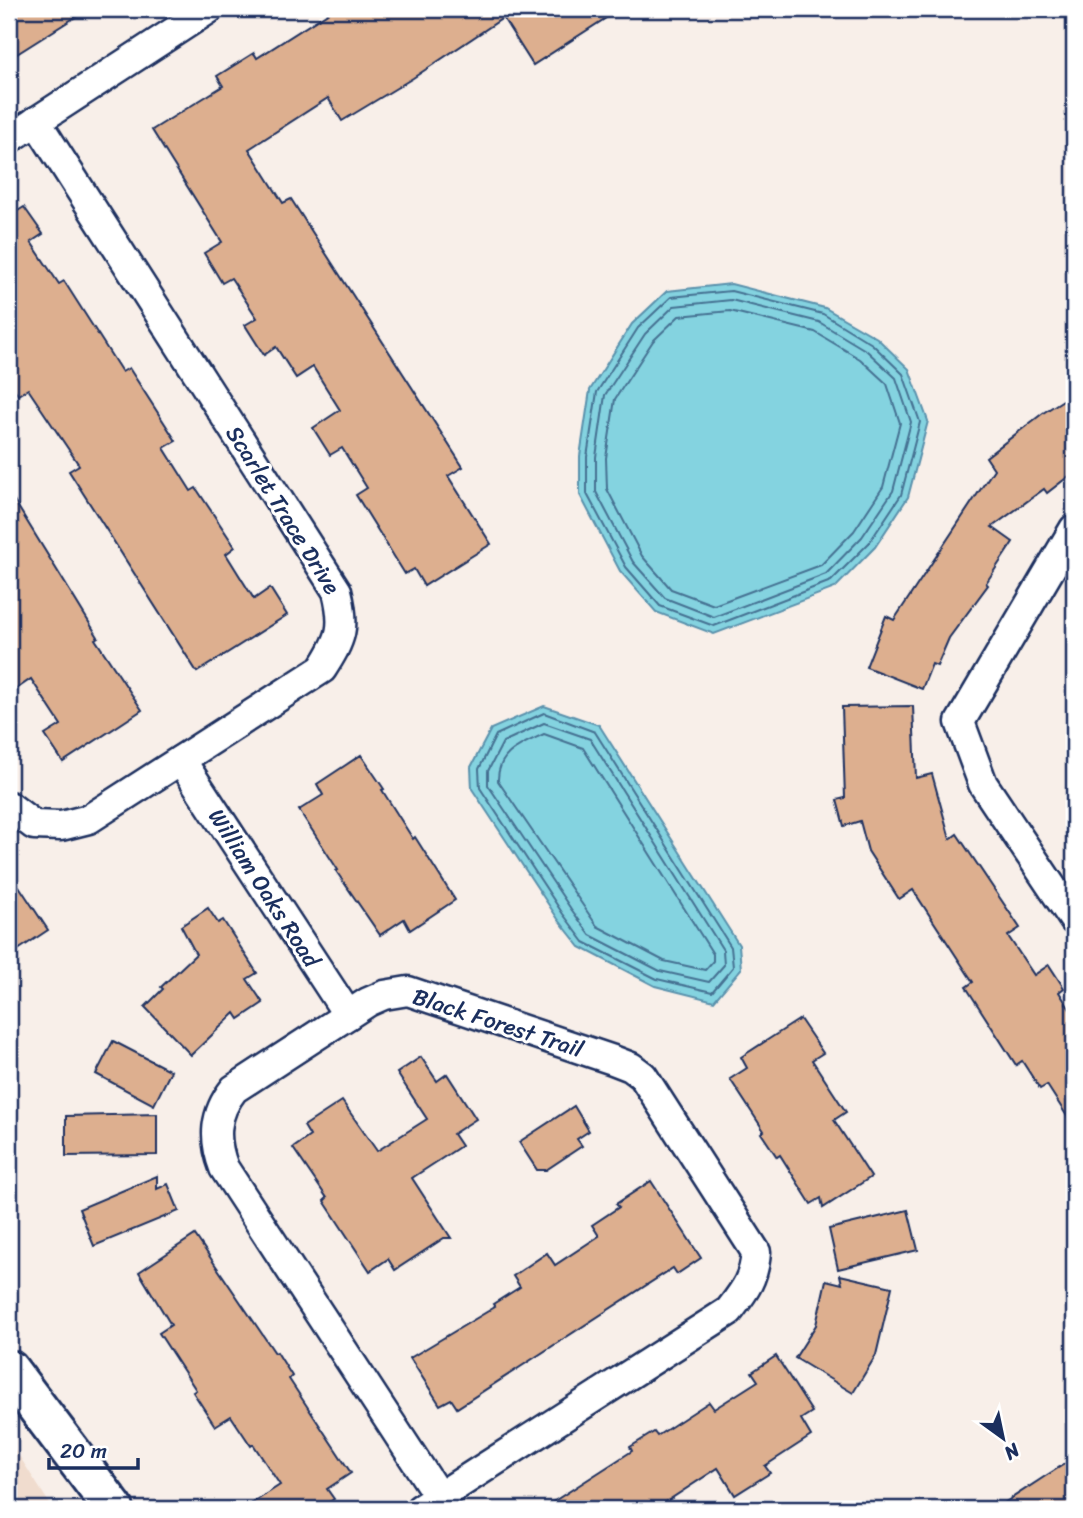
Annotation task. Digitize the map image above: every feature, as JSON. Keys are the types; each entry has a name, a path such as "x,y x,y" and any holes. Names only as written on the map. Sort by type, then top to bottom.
{"main road":[{"path":"9,1370 114,1509"},
{"path":"9,1377 80,1509"}],"street":[{"path":"9,139 209,9"},
{"name":"Scarlet Trace Drive","path":"9,806 34,825 61,826 89,819 321,669 338,645 343,616 337,591 36,121"},
{"path":"1074,529 960,722 983,784 1074,920"},
{"name":"William Oaks Road","path":"181,760 348,1016"},
{"name":"Black Forest Trail","path":"408,991 631,1067 643,1076 755,1252 755,1271 729,1311 430,1503 224,1168 215,1135 224,1102 234,1089 384,995 408,991"}],"shaded area":[{"path":"9,1440 53,1509 9,1509"}],"water":[{"path":"731,284 825,308 877,338 909,369 928,421 908,497 875,547 835,588 714,634 656,612 620,571 580,495 580,456 590,390 632,324 667,291"},
{"path":"544,706 599,725 739,945 741,969 714,1001 655,986 580,947 558,919 472,789 471,767 491,729"}],"building":[{"path":"9,9 88,9 9,59"},
{"path":"334,9 620,9 533,65 503,18 342,121 328,98 249,149 283,203 291,199 463,467 448,476 491,544 424,586 414,569 405,574 356,495 367,488 342,448 330,455 313,428 340,410 313,367 296,378 276,347 264,355 245,325 257,318 231,278 222,283 204,253 222,242 152,130 223,86 217,76 254,53 257,58"},
{"path":"24,207 43,234 31,242 59,284 64,281 122,372 129,368 176,441 164,448 191,491 196,488 235,547 226,554 254,599 270,588 287,615 197,672 69,471 79,465 28,389 18,395 9,380 9,208 13,214"},
{"path":"1074,393 1074,472 1047,493 1044,489 992,527 1013,542 986,583 988,585 949,638 937,666 932,664 922,689 866,667 886,616 894,620 994,469 986,457"},
{"path":"9,492 98,637 95,639 142,710 63,762 45,735 61,725 31,679 9,694"},
{"path":"913,706 916,778 932,774 950,839 957,834 1020,928 1008,936 1034,975 1049,965 1064,988 1059,992 1074,1016 1074,1127 1047,1085 1040,1089 1022,1061 1016,1065 966,987 973,982 913,890 899,899 868,851 860,821 844,826 837,800 845,798 842,707"},
{"path":"361,755 455,900 410,930 404,919 380,935 336,871 338,870 299,810 323,795 317,784"},
{"path":"9,871 48,930 9,956"},
{"path":"208,908 218,923 223,920 257,973 247,979 263,1003 239,1019 235,1013 191,1055 145,1007 163,989 161,987 196,954 181,926"},
{"path":"800,1019 823,1053 812,1060 846,1112 834,1120 871,1177 823,1208 821,1198 811,1204 780,1155 777,1157 761,1133 764,1131 730,1079 747,1068 741,1057"},
{"path":"113,1041 171,1071 154,1105 96,1074"},
{"path":"421,1057 437,1081 447,1074 476,1119 453,1134 461,1146 412,1178 451,1238 444,1238 395,1270 388,1259 370,1271 324,1201 327,1198 293,1148 310,1136 304,1126 342,1101 377,1151 427,1119 397,1073"},
{"path":"574,1106 589,1131 577,1139 582,1146 546,1170 537,1170 519,1142"},
{"path":"157,1114 157,1155 66,1156 66,1116"},
{"path":"157,1176 157,1189 168,1184 179,1211 94,1246 79,1209"},
{"path":"651,1181 701,1258 677,1274 673,1268 457,1408 451,1399 440,1405 410,1358 495,1307 493,1304 520,1287 513,1276 547,1253 555,1265 599,1236 592,1225 619,1207 616,1204"},
{"path":"908,1210 918,1250 838,1269 829,1229"},
{"path":"195,1235 275,1353 277,1352 292,1376 289,1379 351,1473 327,1489 334,1499 318,1509 243,1509 280,1485 231,1416 215,1426 193,1392 196,1390 159,1333 171,1325 139,1272"},
{"path":"840,1275 892,1287 876,1355 853,1393 795,1358 816,1325 826,1280 842,1284"},
{"path":"776,1356 812,1412 801,1419 811,1436 765,1466 770,1473 735,1495 718,1468 655,1509 542,1509 632,1451 630,1447 654,1432 657,1436 709,1402 714,1409 758,1381 752,1372"},
{"path":"1074,1458 1074,1509 995,1509 1047,1475"}]}
